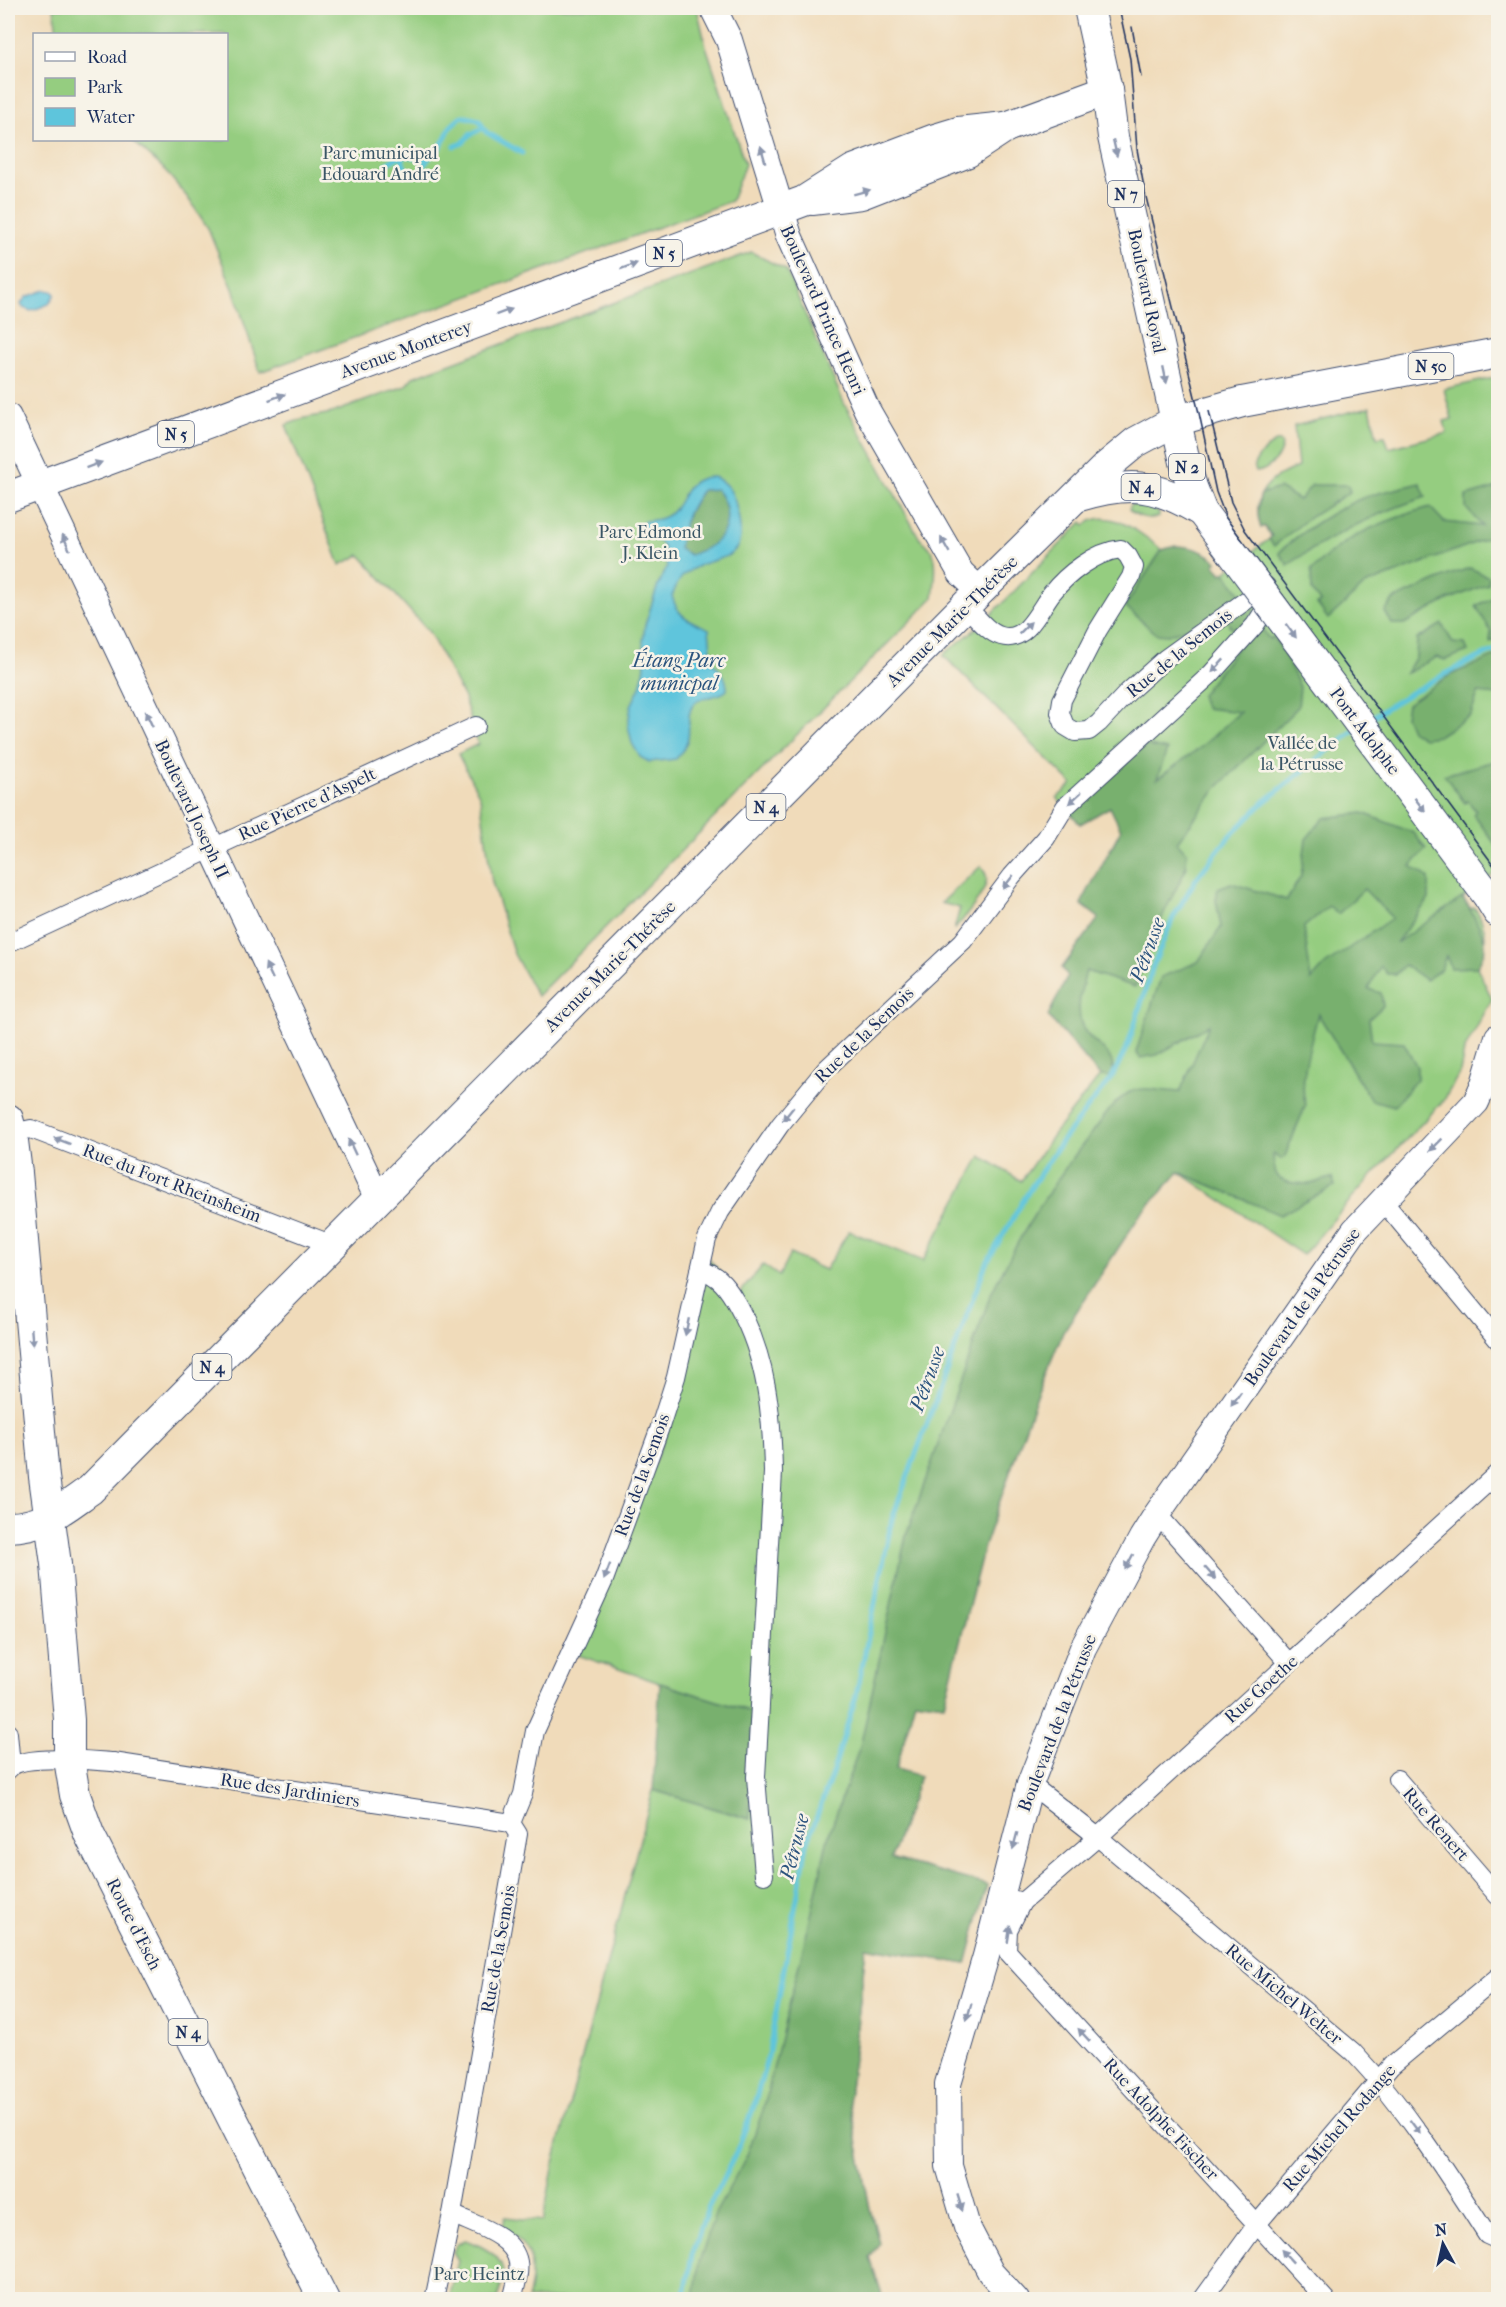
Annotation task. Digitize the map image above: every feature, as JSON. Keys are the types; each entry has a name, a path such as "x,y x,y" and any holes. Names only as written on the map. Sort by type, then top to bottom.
{"main road":[{"name":"Boulevard Prince Henri","path":"713,8 729,40 792,205 789,236 867,410 961,573 973,598"},
{"name":"N 7","path":"1089,8 1107,90"},
{"name":"Avenue Monterey","path":"8,497 792,205 861,194 941,150 968,152 1006,127 1107,90"},
{"name":"Boulevard Royal","path":"1107,90 1113,137 1175,422"},
{"name":"N 50","path":"1175,422 1242,402 1498,353"},
{"name":"Boulevard Joseph II","path":"8,417 378,1199"},
{"name":"Avenue Marie-Thérèse","path":"50,1518 90,1490 973,598 1107,466 1136,442 1175,422"},
{"name":"N 2","path":"1175,422 1192,487 1202,512"},
{"name":"N 4","path":"1076,497 1107,488 1128,486 1152,489 1178,497 1202,512"},
{"name":"Pont Adolphe","path":"1202,512 1493,904"},
{"name":"Boulevard de la Pétrusse","path":"1016,2300 991,2273 967,2227 949,2166 948,2084 986,1956 1011,1899 1030,1784 1083,1648 1157,1514 1354,1230 1476,1102 1484,1084 1498,1037"},
{"name":"Route d'Esch","path":"10,1126 18,1301 56,1564 69,1720 69,1759 75,1795 89,1833 324,2300"},
{"path":"8,1527 50,1518"}],"street":[{"name":"Rue de la Semois","path":"434,2300 452,2214 518,1834 511,1824 524,1794 535,1731 604,1580 659,1430 676,1377 707,1239 720,1212 792,1110 826,1069 963,941 1012,876 1046,838 1065,807 1210,674 1255,625 1268,605 1270,584 1167,658 1128,692 1099,723 1089,730 1075,732 1065,726 1060,713 1062,700 1098,630 1131,577 1134,567 1128,556 1120,549 1102,554 1074,572 1053,592 1026,629 1016,636 1003,637 992,632 973,598"},
{"name":"Rue Pierre d'Aspelt","path":"8,943 476,726"},
{"name":"Rue du Fort Rheinsheim","path":"10,1126 29,1128 333,1245"},
{"path":"1382,1200 1498,1340"},
{"path":"700,1270 707,1271 720,1279 750,1327 768,1390 773,1472 756,1778 764,1875"},
{"name":"Rue Goethe","path":"1018,1964 1007,1951 1011,1899 1098,1837 1498,1473"},
{"path":"1157,1514 1289,1663"},
{"path":"8,1733 9,1768"},
{"name":"Rue des Jardiniers","path":"9,1768 35,1760 69,1759 126,1764 511,1824"},
{"name":"Rue Renert","path":"1397,1779 1498,1896"},
{"name":"Rue Michel Welter","path":"1030,1784 1098,1837 1353,2052 1380,2080 1434,2153 1487,2235 1498,2240"},
{"path":"986,1956 1018,1964"},
{"name":"Rue Adolphe Fischer","path":"1018,1964 1326,2300"},
{"name":"Rue Michel Rodange","path":"1202,2300 1257,2224 1391,2066 1498,1977"},
{"path":"452,2214 497,2236 507,2242 514,2251 518,2262 518,2274 512,2300"}],"green space":[{"name":"Parc municipal Edouard André","path":"54,8 697,8 706,46 745,164 731,201 260,372 234,291 208,228 188,198 164,169 133,141 228,141 228,33 57,33"},
{"name":"Parc Edmond J. Klein","path":"751,252 786,270 844,403 920,539 932,550 936,565 933,598 537,996 514,954 492,882 480,797 458,754 478,744 464,698 429,632 360,555 340,565 286,425 305,418 332,413 405,386 413,377"},
{"name":"Vallée de la Pétrusse","path":"1498,377 1498,871 1463,898 1471,909 1474,907 1482,922 1485,944 1477,967 1492,999 1464,1051 1460,1072 1444,1100 1365,1183 1303,1255 1179,1172 1140,1215 1063,1332 1037,1395 984,1546 944,1704 915,1700 896,1769 920,1776 891,1858 987,1885 966,1964 866,1947 849,2098 870,2209 879,2243 870,2258 883,2299 527,2299 531,2277 530,2258 521,2242 503,2227 505,2217 543,2221 554,2163 653,1790 749,1819 752,1712 578,1655 666,1433 685,1378 709,1259 739,1294 763,1265 779,1276 790,1254 825,1270 849,1231 923,1261 981,1156 1021,1181 1053,1135 1100,1076 1048,1016 1068,976 1062,968 1099,918 1081,904 1121,829 1110,807 1080,824 1057,798 1072,784 943,655 983,623 1082,522 1085,525 1104,518 1115,520 1136,530 1162,550 1184,547 1197,550 1217,561 1214,564 1222,574 1272,537 1264,526 1261,528 1258,506 1264,489 1270,482 1298,467 1294,426 1370,407 1377,437 1385,436 1389,448 1447,433 1444,421 1452,419 1444,389"},
{"path":"1276,442 1280,442 1282,446 1276,459 1265,469 1256,472 1254,465 1258,458"},
{"path":"1420,483 1426,497 1354,526 1288,565 1279,553 1307,529 1355,501"},
{"path":"1312,485 1348,485 1350,492 1306,520 1274,546 1269,539 1272,536 1264,526 1261,528 1260,524 1258,511 1261,494 1279,488 1299,500"},
{"path":"1498,487 1498,534 1365,585 1328,619 1317,604 1320,602 1312,591 1311,571 1337,548 1381,524 1430,507 1444,522 1482,526 1466,508 1466,496"},
{"path":"716,489 727,510 726,526 719,539 712,545 690,555 679,549 686,518 702,490"},
{"path":"1131,504 1149,507 1159,513 1159,517 1139,516 1129,509"},
{"path":"1175,546 1198,550 1217,561 1214,564 1222,574 1225,572 1265,626 1262,628 1269,639 1273,637 1282,649 1300,687 1298,707 1217,788 1177,842 1187,853 1185,871 1164,913 1135,987 1086,971 1079,1003 1081,1023 1090,1037 1107,1054 1113,1068 1112,1077 1100,1076 1048,1016 1068,976 1062,968 1099,918 1081,904 1121,830 1110,807 1080,824 1071,813 1146,745 1167,750 1157,779 1201,747 1240,712 1205,708 1201,695 1254,626 1237,632 1229,625 1226,614 1168,635 1156,634 1125,606 1162,550"},
{"path":"1470,568 1489,577 1488,584 1448,600 1404,624 1392,624 1385,612 1393,600"},
{"path":"1495,596 1498,597 1498,639 1490,642 1491,632 1476,606"},
{"path":"1442,624 1453,643 1465,644 1468,651 1445,660 1437,657 1406,673 1416,657 1417,639"},
{"path":"1498,655 1498,695 1478,693 1471,715 1438,736 1423,738 1411,730 1405,716 1407,704 1450,675"},
{"path":"1498,760 1498,848 1473,814 1476,811 1468,801 1465,803 1444,775"},
{"path":"1363,813 1414,833 1426,849 1411,866 1429,878 1429,899 1396,943 1462,898 1482,934 1485,948 1482,956 1477,967 1451,968 1446,956 1441,969 1426,980 1404,965 1396,974 1387,974 1381,966 1368,989 1381,993 1383,1006 1369,1019 1372,1041 1404,1043 1417,1067 1417,1079 1394,1106 1371,1100 1318,1014 1303,1085 1306,1104 1285,1156 1281,1159 1273,1154 1273,1160 1275,1171 1283,1181 1309,1184 1332,1178 1335,1186 1280,1215 1179,1172 1140,1215 1063,1332 1037,1395 984,1546 944,1704 915,1700 896,1769 920,1776 891,1858 987,1885 966,1964 866,1947 849,2098 870,2209 879,2243 870,2258 883,2299 694,2299 699,2262 715,2214 747,2155 763,2110 828,1837 861,1743 906,1536 990,1296 1012,1252 1051,1189 1115,1104 1135,1090 1180,1092 1209,1025 1157,1055 1140,1058 1136,1052 1161,977 1198,962 1221,927 1216,900 1218,888 1231,883 1287,900 1301,876 1306,839 1324,818","holes":["1364,889 1392,918 1325,965 1311,980 1304,927 1329,906 1338,914"]},
{"path":"981,866 986,875 984,888 975,904 954,930 960,908 941,903"},
{"path":"660,1683 752,1712 750,1819 653,1790"},
{"name":"Parc Heintz","path":"465,2240 484,2248 499,2260 503,2272 498,2299 449,2300 458,2261 453,2253 456,2245"}],"water":[{"path":"45,290 55,294 49,304 31,311 23,308 21,304 26,297"},
{"name":"Étang Parc municpal","path":"714,477 727,486 736,504 740,529 739,542 734,551 727,556 706,563 684,575 672,596 681,614 709,629 712,662 723,674 727,690 718,695 700,699 693,705 687,741 676,759 649,762 640,757 632,743 628,725 631,706 640,687 645,667 643,642 645,625 657,588 667,567 664,549 660,542 643,534 640,526 645,521 668,515 692,483 702,478","holes":["716,489 721,496 727,518 723,533 710,546 690,555 679,549 686,518 702,490"]}],"waterway":[{"path":"387,164 403,156 428,159 441,146 451,126 462,116 479,120 486,132 522,153"},
{"path":"455,146 463,143 469,135 483,128"},
{"path":"403,154 404,166 412,175 420,173 428,159"},
{"name":"Pétrusse","path":"1368,720 1432,681 1498,649"},
{"name":"Pétrusse","path":"684,2300 692,2255 707,2210 735,2155 753,2109 768,2056 807,1844 856,1696 892,1519 985,1266 1030,1189 1061,1142 1112,1077 1128,1045 1153,966 1173,918 1196,879 1229,837 1264,802 1353,731"}],"tram line":[{"path":"1119,8 1130,59 1137,149 1145,193 1216,492 1226,518 1498,886"},
{"path":"1132,27 1141,77"},
{"path":"1209,411 1231,502 1245,530 1498,871"}]}
